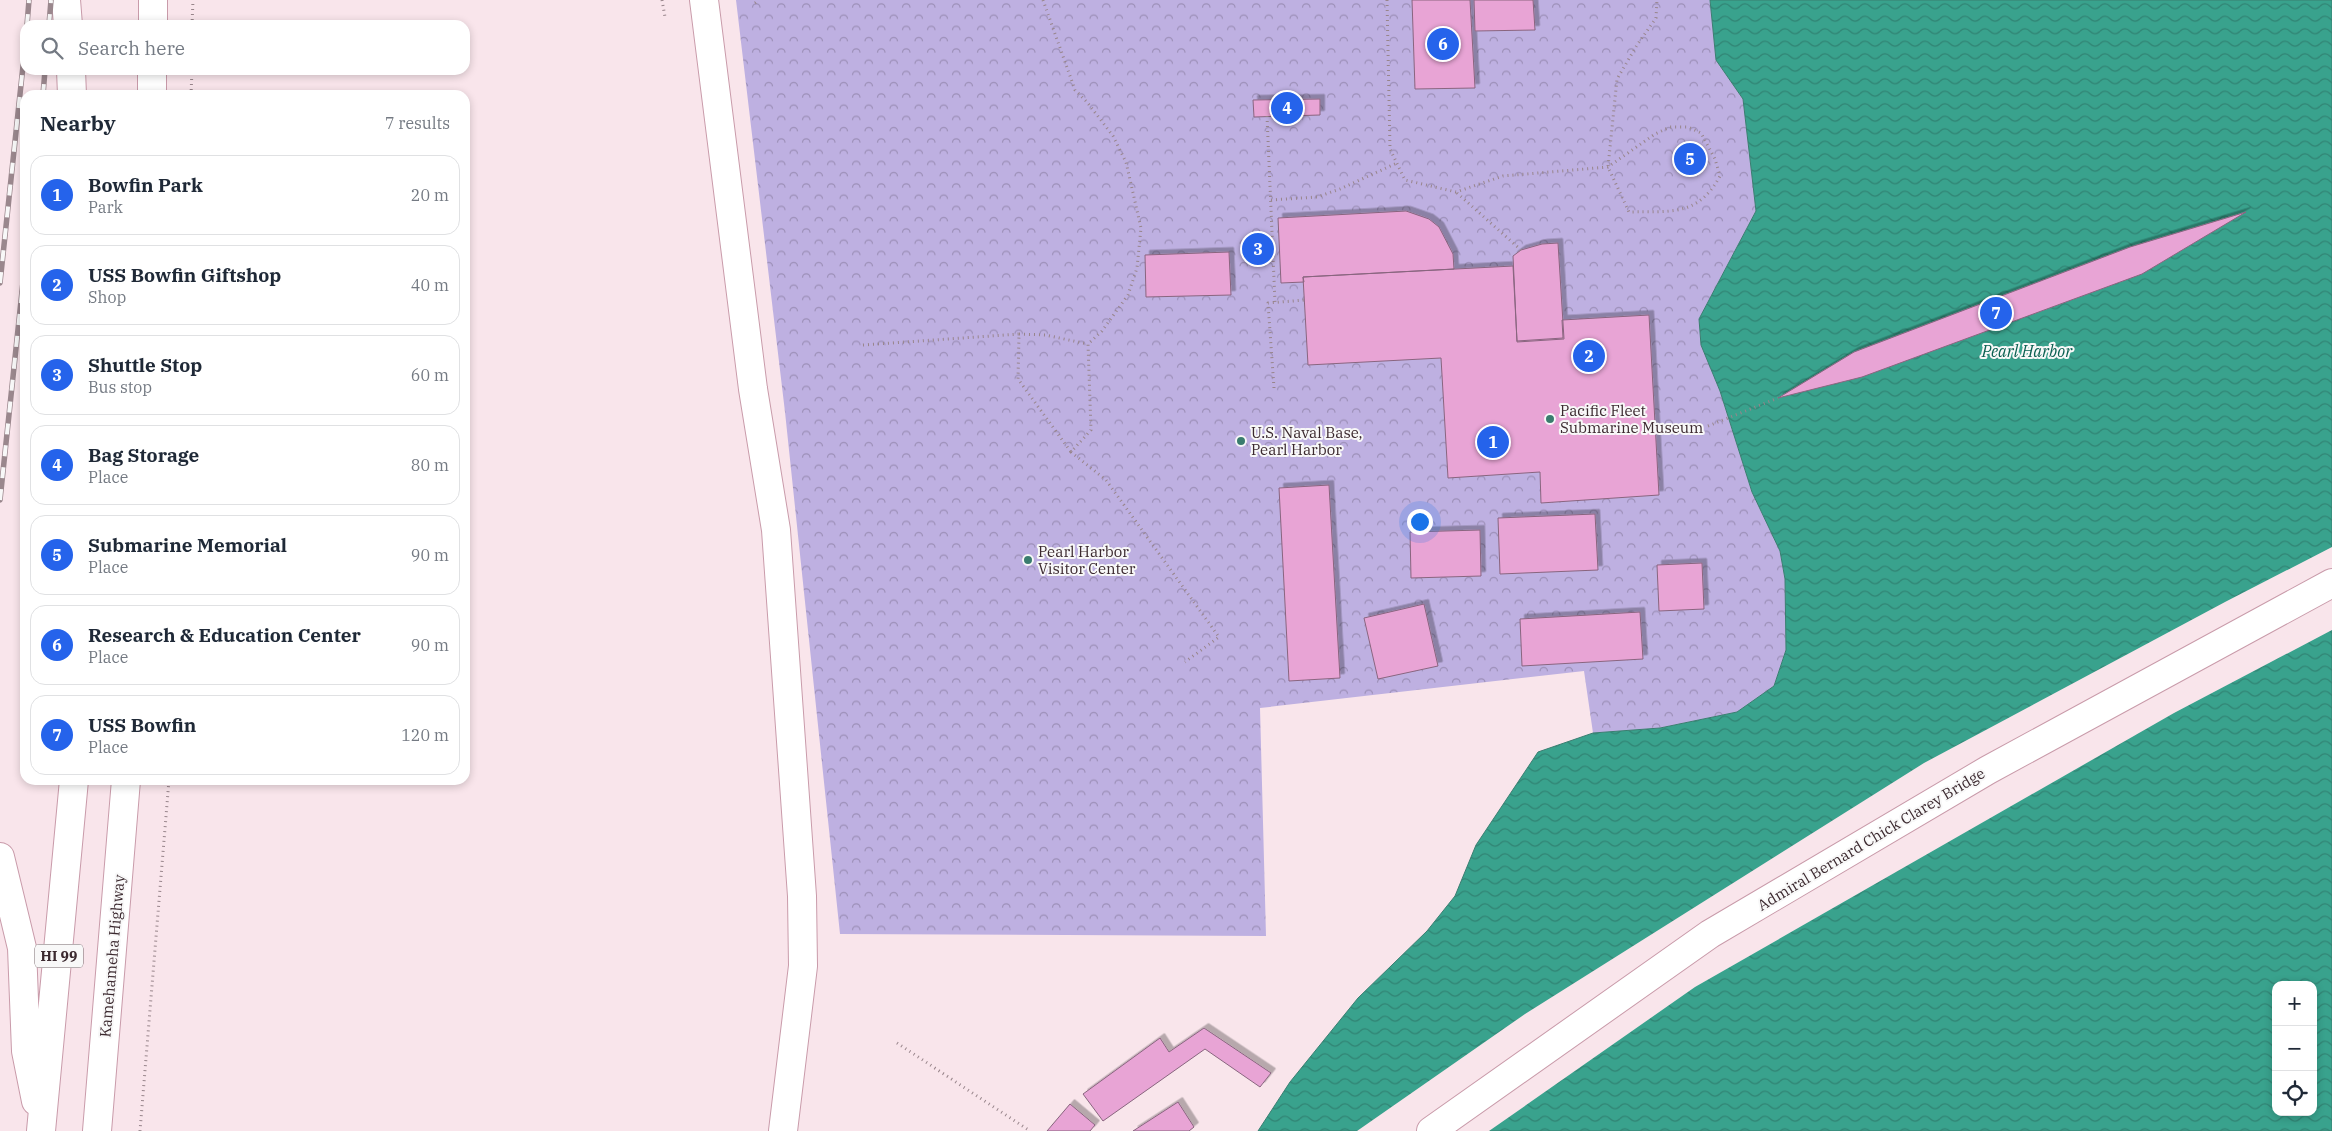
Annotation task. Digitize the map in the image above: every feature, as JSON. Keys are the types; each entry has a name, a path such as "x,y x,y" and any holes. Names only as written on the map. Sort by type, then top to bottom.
{"street":[{"path":"66,0 68,20"},
{"path":"153,0 153,20"},
{"path":"704,0 754,389 776,530 799,856 803,966 783,1131"},
{"path":"70,75 72,90"},
{"path":"152,75 152,90"},
{"name":"Admiral Bernard Chick Clarey Bridge","path":"1431,1131 1710,934 1988,770 2332,583"},
{"name":"HI 99","path":"41,1129 74,785"},
{"name":"Kamehameha Highway","path":"97,1131 126,785"},
{"path":"0,857 22,948 26,1051 41,1129"}],"path":[{"path":"192,20 193,0"},
{"path":"662,0 665,17"},
{"path":"1043,0 1075,90 1087,102 1113,136 1126,162 1141,228 1137,268 1128,294 1102,331 1088,344 1091,430 1070,452"},
{"path":"1387,0 1390,148 1405,180 1456,192 1521,250"},
{"path":"1456,192 1503,176 1608,167 1655,134 1670,127 1688,127 1701,133 1707,142 1720,176 1714,188 1700,203 1685,209 1629,212 1608,167 1617,79 1656,18 1657,0"},
{"path":"191,90 192,75"},
{"path":"1266,116 1275,302"},
{"path":"1271,200 1317,197 1340,189 1396,163"},
{"path":"1274,388 1268,303 1305,300"},
{"path":"863,345 1019,334 1044,334 1088,344"},
{"path":"1019,334 1018,379 1070,452 1106,480 1219,637 1185,662"},
{"path":"1708,426 1778,398"},
{"path":"140,1131 169,785"},
{"path":"897,1044 1030,1131"}],"green space":[{"name":"Pearl Harbor Visitor Center","path":"736,0 1710,0 1716,60 1743,99 1756,211 1699,319 1701,345 1720,391 1752,492 1780,551 1785,579 1786,650 1774,686 1737,712 1659,728 1593,733 1584,671 1260,708 1266,936 840,934 785,412"}],"water":[{"name":"Pearl Harbor","path":"1710,0 2332,0 2332,1131 1258,1131 1290,1082 1358,998 1427,931 1455,896 1476,845 1538,752 1593,733 1660,728 1737,712 1774,686 1786,650 1785,579 1780,551 1752,492 1720,391 1701,345 1699,319 1756,211 1743,99 1716,60"}],"pier":[{"path":"2332,547 2332,630 2174,713 1695,987 1489,1131 1357,1131 1525,1014 1924,763"}],"building":[{"path":"1412,0 1470,0 1475,88 1415,89"},
{"path":"1474,0 1533,0 1535,30 1475,31"},
{"path":"1320,99 1320,115 1254,117 1253,100"},
{"path":"1406,211 1429,219 1439,227 1453,254 1454,269 1303,277 1304,282 1281,283 1278,218"},
{"path":"2246,212 2142,274 1862,377 1778,398 1854,352 2130,247"},
{"path":"1558,243 1564,339 1517,342 1513,256 1521,250 1542,244"},
{"path":"1229,252 1231,295 1146,297 1145,255"},
{"name":"Pacific Fleet Submarine Museum","path":"1513,266 1517,341 1563,338 1562,320 1649,315 1659,495 1541,503 1540,472 1448,478 1441,358 1308,365 1303,277"},
{"path":"1329,485 1340,678 1289,681 1279,488"},
{"path":"1595,514 1598,570 1500,574 1498,518"},
{"path":"1480,530 1481,576 1411,578 1410,532"},
{"path":"1702,563 1704,609 1659,611 1657,565"},
{"path":"1424,604 1438,666 1378,679 1364,618"},
{"path":"1640,612 1643,659 1522,666 1520,619"},
{"path":"1204,1028 1271,1073 1260,1087 1205,1049 1103,1121 1083,1094 1160,1038 1169,1052"},
{"path":"1178,1102 1194,1127 1189,1131 1133,1131"},
{"path":"1070,1104 1095,1125 1090,1131 1047,1131"}],"railway":[{"path":"27,20 29,0"},
{"path":"49,20 51,0"},
{"path":"20,90 22,75"},
{"path":"43,90 45,75"},
{"path":"0,283 20,94"},
{"path":"0,500 20,310"}],"place":[{"name":"Research & Education Center","path":"1443,44"},
{"name":"Bag Storage","path":"1287,108"},
{"name":"Submarine Memorial","path":"1690,159"},
{"name":"Shuttle Stop","path":"1258,249"},
{"name":"USS Bowfin","path":"1996,313"},
{"name":"USS Bowfin Giftshop","path":"1589,356"},
{"name":"Pacific Fleet Submarine Museum","path":"1550,419"},
{"name":"U.S. Naval Base, Pearl Harbor","path":"1241,441"},
{"name":"Bowfin Park","path":"1493,442"},
{"name":"Pearl Harbor Visitor Center","path":"1028,560"}]}
